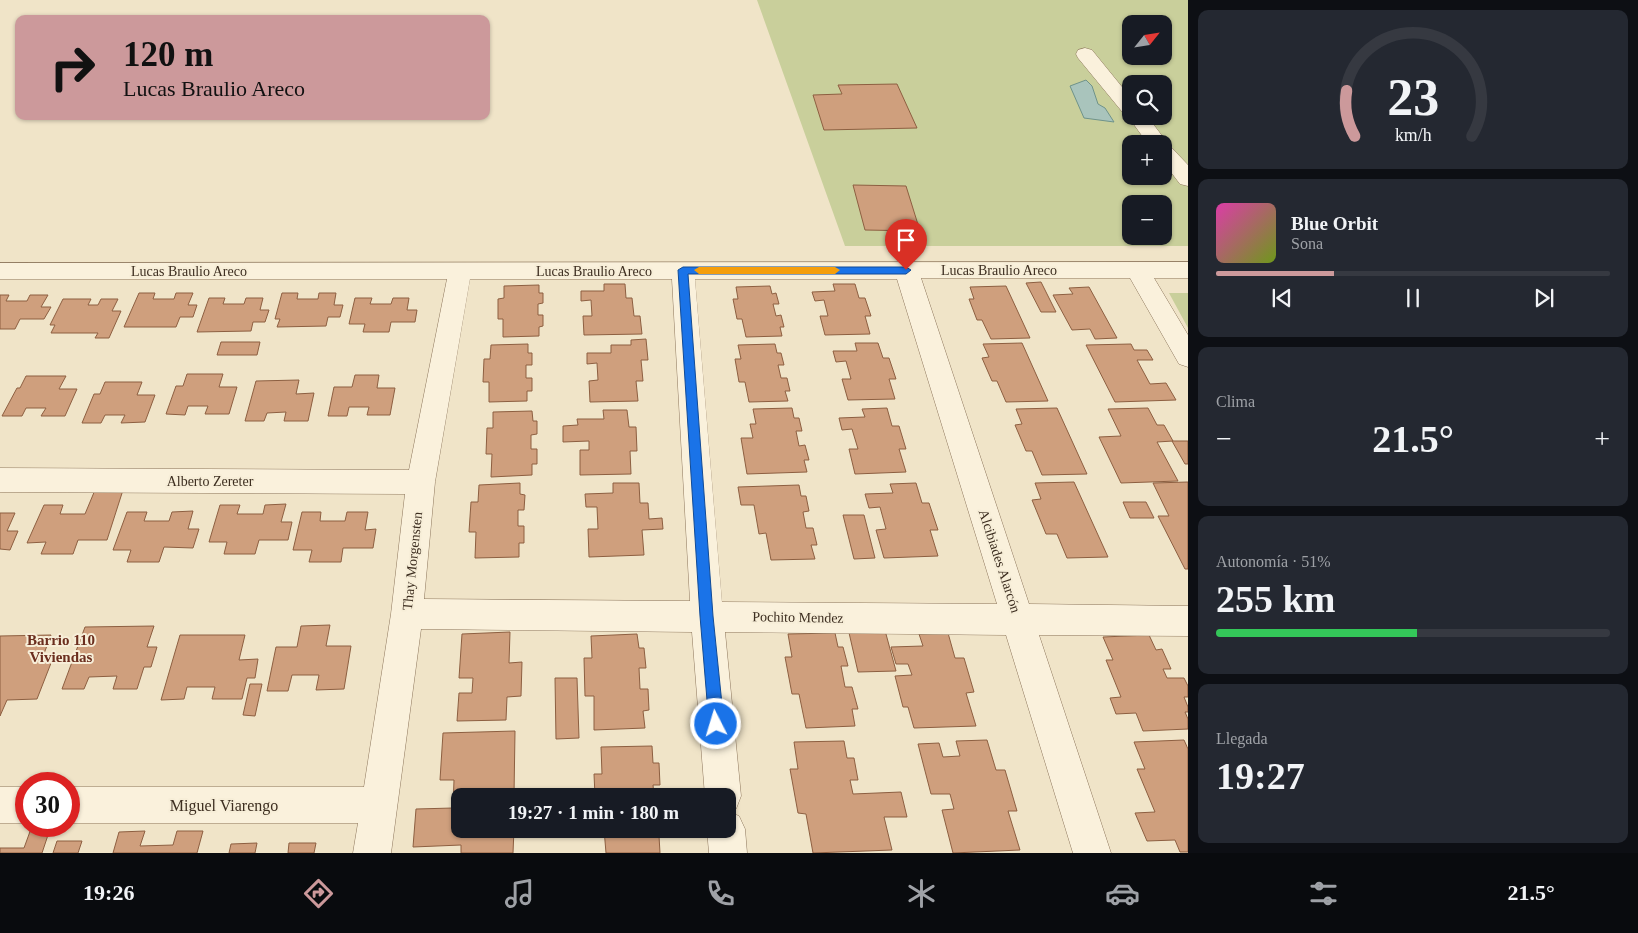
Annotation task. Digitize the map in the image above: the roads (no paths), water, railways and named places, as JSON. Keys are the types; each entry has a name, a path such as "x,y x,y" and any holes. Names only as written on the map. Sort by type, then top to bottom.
{"street":[{"path":"1085,54 1122,99"},
{"path":"1143,125 1152,135"},
{"path":"1172,160 1188,179"},
{"name":"Thay Morgensten","path":"372,853 407,614 421,482 460,270"},
{"path":"683,270 707,616 722,788"},
{"name":"Alcibiades Alarcón","path":"906,270 1092,853"},
{"path":"1137,270 1188,357"},
{"name":"Lucas Braulio Areco","path":"0,271 1188,270"},
{"name":"Alberto Zereter","path":"0,480 421,482"},
{"name":"Pochito Mendez","path":"407,614 1188,622"},
{"path":"0,805 15,805"},
{"name":"Miguel Viarengo","path":"80,805 380,805"},
{"path":"727,838 728,853"}],"water":[{"path":"1086,80 1092,86 1098,104 1105,108 1114,122 1084,118 1070,86"}],"district":[{"name":"Barrio 110 Viviendas","path":"61,648"}]}
